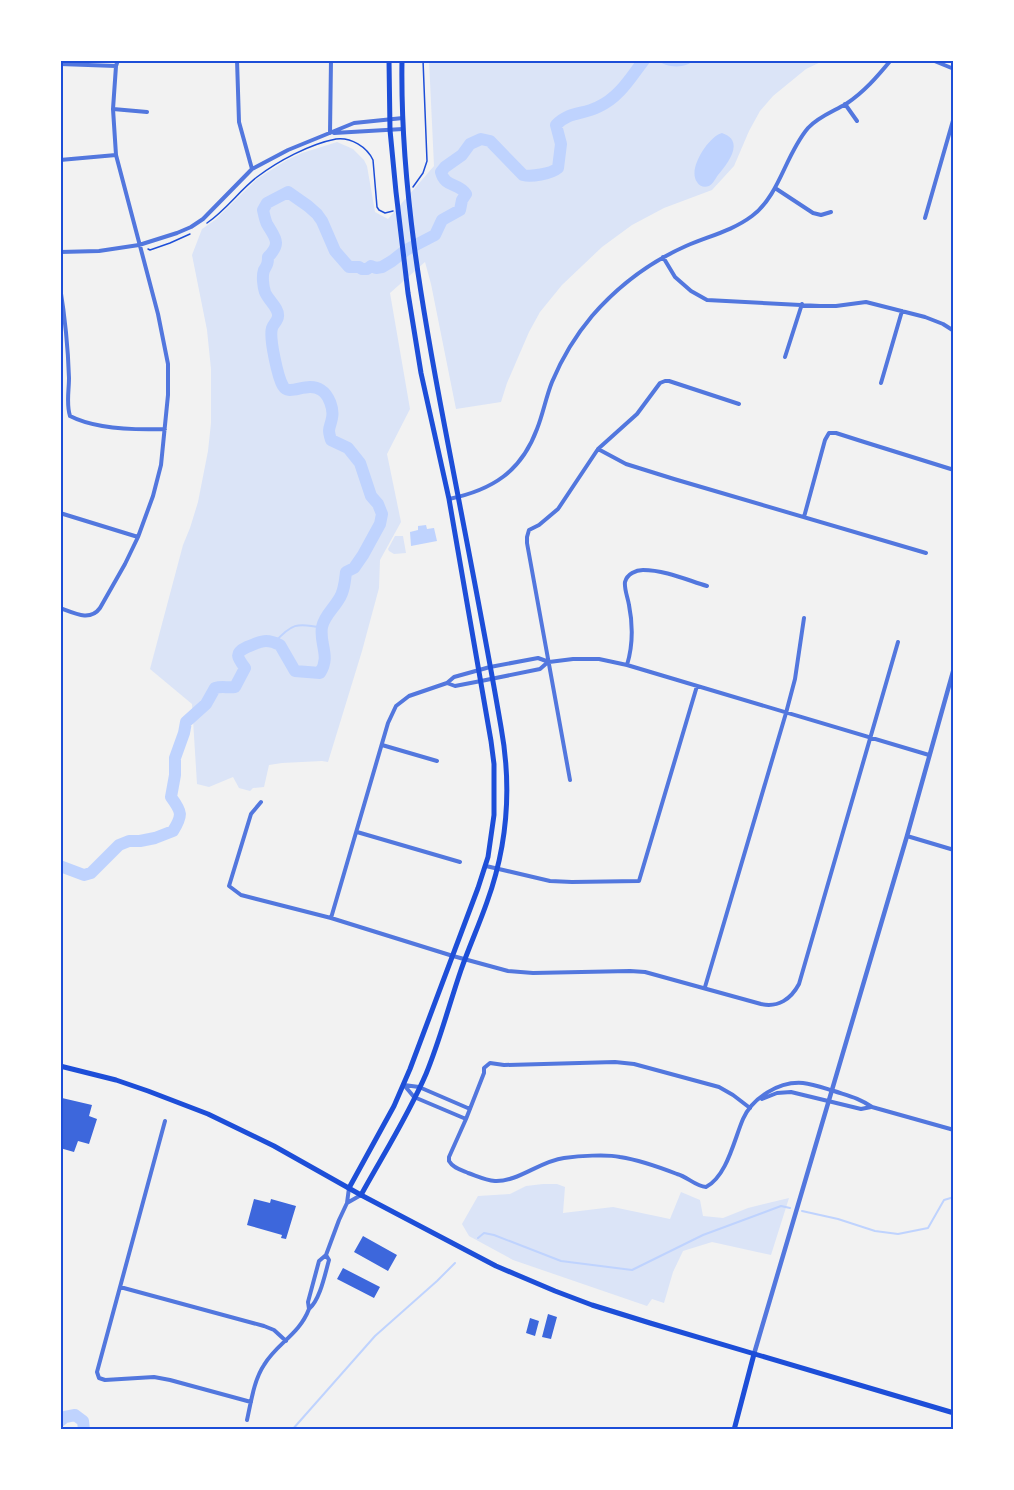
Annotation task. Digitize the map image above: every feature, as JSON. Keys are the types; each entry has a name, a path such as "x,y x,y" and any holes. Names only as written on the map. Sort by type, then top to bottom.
{"main road":[{"path":"349,1188 404,1085 486,866 494,818 493,751 448,499 421,373 408,293 390,130 389,60"},
{"path":"360,1195 414,1097 432,1058 497,869 504,836 508,784 506,752 493,678 434,371 419,279 403,129 402,60"},
{"path":"60,1066 116,1080 192,1107 257,1137 360,1195 496,1266 545,1287 592,1305 954,1413"},
{"path":"734,1430 754,1354"}],"street":[{"path":"60,608 91,616 100,608 138,537 153,496 161,465 165,429 168,364 158,314 116,155 113,109 118,60"},
{"path":"237,60 239,122 252,169"},
{"path":"330,133 331,60"},
{"path":"448,499 475,493 504,477 514,468 532,441 553,379 564,358 592,317 620,288 663,257 739,225 755,214 775,188 792,152 808,128 872,83 891,60"},
{"path":"932,60 954,69"},
{"path":"60,63 116,66"},
{"path":"845,104 857,121"},
{"path":"113,109 147,112"},
{"path":"925,218 954,117"},
{"path":"60,252 99,251 139,245 191,227 203,219 252,169 288,150 354,123 403,118"},
{"path":"330,133 403,129"},
{"path":"60,159 116,155"},
{"path":"775,188 813,213 822,215 831,212"},
{"path":"663,257 675,278 707,300 836,306 866,302 925,317 954,331"},
{"path":"60,287 66,336 70,416 77,420 109,427 140,430 165,429"},
{"path":"785,357 802,304"},
{"path":"881,383 902,311"},
{"path":"570,780 527,543 529,530 558,509 598,449 637,414 660,383 669,381 739,404"},
{"path":"804,517 825,440 829,434 845,436 954,470"},
{"path":"598,449 626,464 926,553"},
{"path":"60,513 138,537"},
{"path":"627,665 633,634 625,581 630,574 641,570 655,572 707,586"},
{"path":"705,987 786,713 795,679 804,618"},
{"path":"261,802 251,814 229,886 241,895 331,918 453,956 520,973 645,972 765,1005 774,1005 786,1000 799,984 898,642"},
{"path":"331,918 388,723 396,706 409,696 447,683 454,677 490,667 538,658 549,662"},
{"path":"447,683 455,686 481,681 540,669 549,662 561,660 590,658 608,660 929,755"},
{"path":"754,1354 907,836 954,668"},
{"path":"486,866 556,882 639,881 697,686"},
{"path":"382,745 437,762"},
{"path":"357,832 460,862"},
{"path":"907,836 954,850"},
{"path":"750,1108 733,1095 718,1088 643,1065 615,1062 504,1065 490,1063 484,1068 449,1161 452,1166 479,1177 500,1181 559,1158 618,1156 676,1173 698,1186 706,1187 714,1182 725,1164 743,1119 756,1101 774,1089 798,1083 811,1084 861,1100 872,1107 954,1130"},
{"path":"404,1085 419,1087 470,1109"},
{"path":"404,1085 414,1097 466,1119"},
{"path":"756,1101 777,1093 787,1092 861,1109 872,1107"},
{"path":"165,1120 97,1368 98,1375 105,1380 163,1378 251,1402"},
{"path":"309,1309 308,1302 319,1261 326,1255 347,1203 349,1188"},
{"path":"347,1203 360,1195"},
{"path":"247,1420 264,1364 299,1327 309,1309 315,1304 329,1260 326,1255"},
{"path":"120,1287 264,1326 274,1330 286,1341"}],"path":[{"path":"203,226 216,217 242,189 271,167 288,157 337,139"},
{"path":"148,249 170,243 196,230"}],"shaded area":[{"path":"429,60 825,60 806,69 773,96 760,111 734,166 712,190 664,208 632,225 602,247 562,285 540,312 529,332 501,402 456,409 425,262 390,293 410,409 387,454 401,522 380,560 379,588 328,762 269,765 264,787 253,788 250,791 239,788 233,777 209,787 197,784 192,704 150,669 183,545 198,502 211,423 211,369 207,330 192,255 202,229 215,220 257,179 302,153 337,142 353,149 364,160 375,212 388,219 434,166"},
{"path":"395,536 403,536 406,553 394,554 389,551"},
{"path":"557,1184 565,1187 563,1213 613,1207 670,1219 681,1192 700,1200 703,1216 723,1218 748,1208 789,1198 771,1255 712,1242 683,1251 673,1272 664,1303 652,1299 647,1306 513,1260 469,1236 462,1224 478,1196 510,1194 526,1186"}],"water":[{"path":"657,60 694,60 686,65 676,66 665,65"},
{"path":"722,133 733,141 732,153 712,184 707,187 702,186 695,176 697,162 711,140"},
{"path":"426,525 427,529 434,528 437,541 411,546 410,532 418,530 418,526"}],"building":[{"path":"62,1098 92,1105 89,1116 97,1119 89,1144 78,1141 74,1152 60,1148"},
{"path":"254,1199 270,1203 271,1199 296,1206 286,1239 281,1238 282,1235 247,1225"},
{"path":"363,1236 397,1255 388,1271 354,1252"},
{"path":"343,1268 380,1287 374,1298 337,1279"},
{"path":"548,1314 557,1317 551,1339 542,1337"},
{"path":"530,1318 539,1321 535,1336 526,1333"}],"waterway":[{"path":"60,866 84,875 91,873 119,845 129,841 155,838 173,831 180,817 171,797 175,758 186,722 206,704 215,688 235,687 245,668 238,656 239,653 256,643 268,641 280,645 295,671 320,673 325,661 323,623 341,596 346,572 354,568 380,524 382,514 378,504 371,496 360,463 348,448 331,440 329,430 332,411 326,395 321,390 310,387 286,389 281,382 274,358 271,333 278,313 265,292 263,281 263,272 268,257 276,244 263,210 267,203 288,192 317,214 335,251 349,267 362,269 371,266 382,267 406,250 435,235 442,220 460,210 466,194 445,180 441,172 462,155 470,144 481,139 490,141 523,175 531,176 551,172 558,168 561,144 556,125 566,117 592,109 612,98 644,60"},
{"path":"274,643 295,626 306,625 322,628"},
{"path":"802,1211 875,1231 898,1234 928,1228 944,1200 954,1197"},
{"path":"478,1238 484,1233 494,1235 561,1261 632,1270 703,1235 781,1206 790,1208"},
{"path":"292,1430 375,1336 455,1263"},
{"path":"60,1421 65,1417 75,1415 83,1421 84,1430"}]}
